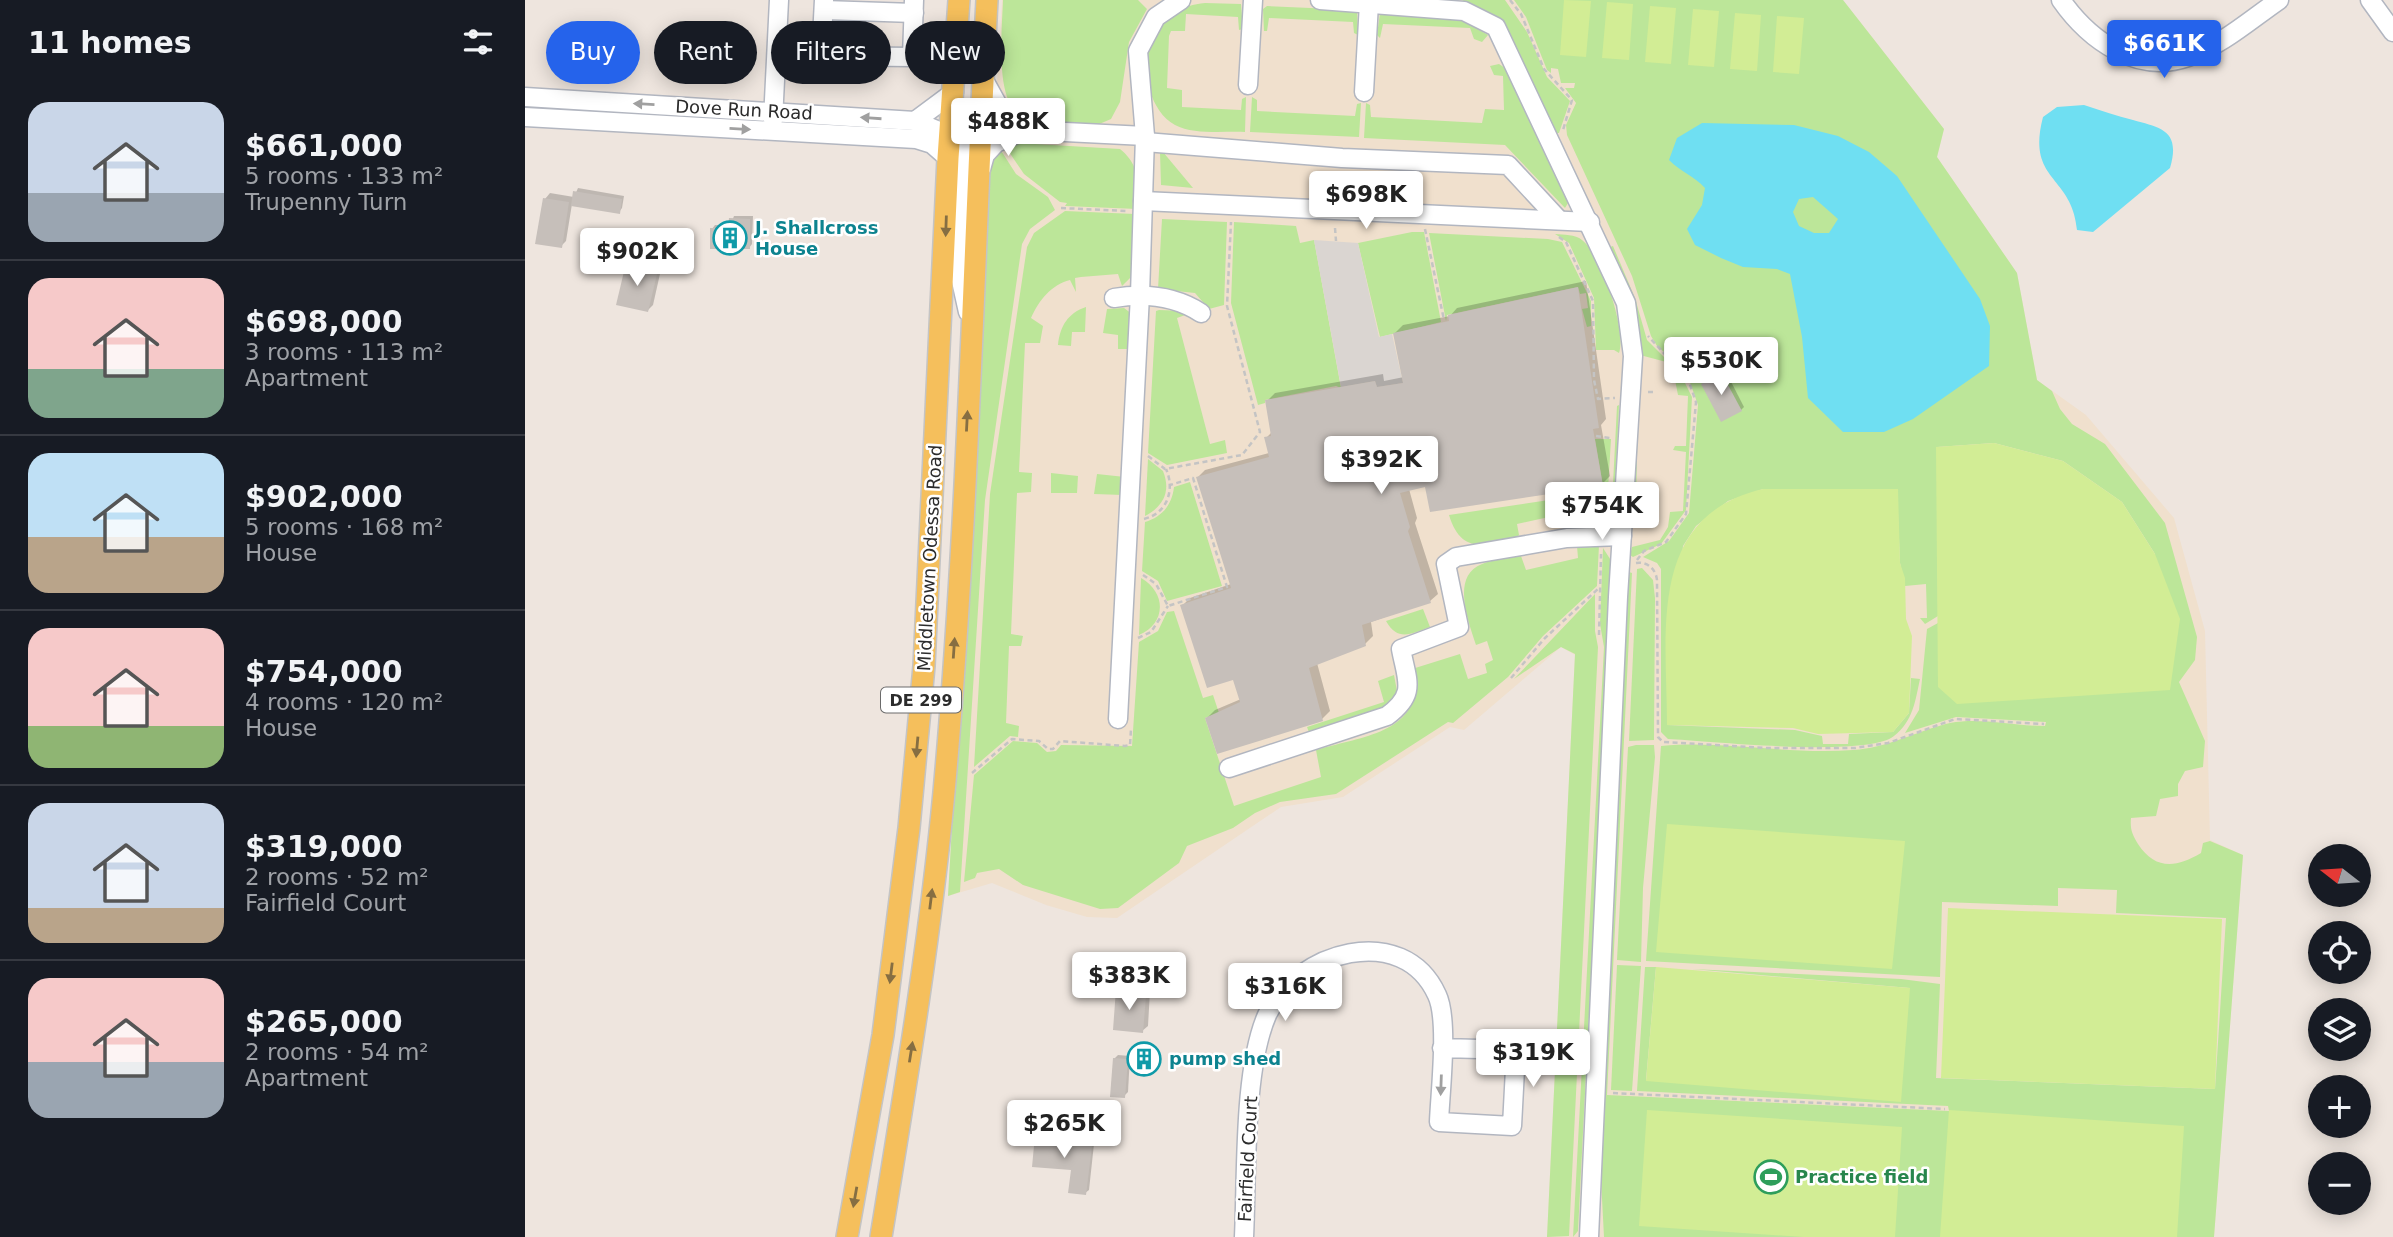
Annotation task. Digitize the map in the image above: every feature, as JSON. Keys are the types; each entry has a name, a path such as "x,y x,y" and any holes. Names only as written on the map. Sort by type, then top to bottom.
{"main road":[{"name":"Middletown Odessa Road","path":"847,1237 883,1035 909,828 930,577 948,158 959,0"},
{"name":"Middletown Odessa Road","path":"986,21 987,0"},
{"name":"Middletown Odessa Road","path":"881,1237 915,1023 944,792 961,544 983,84"}],"street":[{"path":"772,131 779,0"},
{"path":"1118,719 1143,207 1145,139 1138,51 1157,17 1181,0"},
{"path":"1248,85 1254,0"},
{"path":"1320,0 1464,11 1496,27 1626,303 1633,356 1589,1237"},
{"path":"2061,0 2085,28 2112,50 2147,62 2186,58 2218,43 2279,0"},
{"path":"2370,0 2393,32"},
{"path":"1364,92 1369,3"},
{"path":"824,5 914,6 912,57 821,56 824,5"},
{"path":"986,84 1005,118 1025,130 1342,158 1508,165 1558,228"},
{"path":"915,121 954,92"},
{"name":"Dove Run Road","path":"525,97 915,121 950,135"},
{"name":"Dove Run Road","path":"525,117 916,138 932,144 948,158"},
{"path":"978,176 985,155 996,143 1025,130"},
{"path":"950,135 963,141 967,149 960,276 971,326"},
{"path":"1143,207 1558,228 1590,222"},
{"path":"1114,298 1140,295 1181,300 1201,313"},
{"path":"1229,768 1387,716 1402,705 1409,689 1401,649 1459,627 1446,564 1456,557 1567,538 1622,536"},
{"name":"Fairfield Court","path":"1244,1237 1253,1067 1267,1016 1280,992 1305,971 1333,956 1361,951 1387,952 1408,962 1427,977 1439,998 1442,1048 1439,1122 1511,1126 1516,1050 1442,1048"}],"path":[{"path":"1061,208 1143,207"},
{"path":"1222,218 1237,220"},
{"path":"1165,469 1242,455 1260,432 1227,306 1231,219"},
{"path":"1335,225 1336,241"},
{"path":"1558,228 1593,301 1594,380 1598,399 1615,398"},
{"path":"1438,230 1425,229 1444,320"},
{"path":"1596,436 1613,438 1614,430"},
{"path":"1142,519 1163,509 1170,488 1165,469 1145,455 1145,468"},
{"path":"1599,638 1599,588 1607,500"},
{"path":"1630,565 1640,562 1656,573 1658,737 1663,742 1766,748 1855,748 1888,743 1955,719 2044,724"},
{"path":"1511,678 1545,638 1606,580"},
{"path":"1135,639 1151,632 1168,606"},
{"path":"1609,1093 1945,1109"}],"shaded area":[{"path":"1002,0 1843,0 1944,129 1937,157 2017,273 2037,380 2086,415 2174,518 2205,631 2210,840 2243,855 2214,1237 1547,1237 1575,655 1561,647 1464,730 1450,727 1343,797 1281,807 1117,918 1087,917 1046,905 992,883 948,896 997,84 1005,84 1005,21 1001,21"},
{"path":"1314,240 1358,243 1379,337 1392,334 1403,383 1377,387 1375,381 1341,387"}],"green space":[{"path":"1003,0 1138,0 1147,9 1129,42 1120,102 1111,119 1097,125 1040,122 1021,120 1009,113 1014,110 1008,100 1004,84 1005,21 1002,21"},
{"path":"1462,0 1505,0 1527,32 1547,77 1570,101 1559,133 1555,133 1506,30 1493,16"},
{"path":"1514,0 1843,0 1944,129 1937,157 2017,273 2037,380 2052,391 2060,409 2072,424 2105,444 2165,523 2197,637 2195,660 2179,682 2205,741 2203,767 2185,771 2178,784 2178,796 2160,799 2156,816 2131,818 2131,825 2138,844 2145,852 2151,858 2166,864 2192,858 2201,853 2203,843 2210,841 2243,855 2214,1237 1604,1237 1600,1160 1629,572 1632,573 1607,1095 1949,1111 1948,1106 1637,1091 1645,967 1656,967 1646,1080 1910,988 1692,969 1901,979 1940,984 1936,1078 2215,1089 2226,918 2116,913 2117,890 2058,888 2058,906 1942,902 1940,977 1646,961 1661,746 1853,750 1890,743 1938,726 1962,721 2045,726 2046,722 1956,717 1905,733 1919,710 1927,629 1938,623 1938,687 2155,554 2122,502 2063,461 1994,443 1937,447 1938,616 1925,624 1920,618 1927,618 1926,584 1905,586 1900,563 1897,489 1763,489 1728,501 1696,526 1683,546 1667,725 1795,730 1822,736 1823,744 1848,744 1849,734 1893,732 1909,713 1911,678 1920,679 1915,703 1900,730 1894,736 1878,743 1821,747 1668,739 1661,732 1661,569 1657,563 1643,557 1669,541 1689,513 1698,405 1686,371 1657,346 1651,336 1632,276 1567,135 1566,125 1576,103 1565,88 1574,88 1575,83 1561,83 1558,69 1551,68 1551,73 1547,70 1526,17"},
{"path":"1564,0 1591,1 1586,57 1560,55"},
{"path":"1607,2 1633,4 1629,60 1602,58"},
{"path":"1205,3 1241,4 1243,29 1239,30 1238,17 1186,14 1185,31 1171,31 1169,36 1167,88 1182,90 1182,107 1241,110 1242,99 1246,97 1245,132 1200,131 1175,125 1166,119 1150,92 1145,61 1154,33 1175,13 1189,6"},
{"path":"1267,6 1357,10 1358,35 1354,33 1353,22 1269,18 1267,31 1264,31 1263,9"},
{"path":"1650,6 1676,8 1671,64 1645,62"},
{"path":"1693,9 1719,11 1714,67 1688,65"},
{"path":"1380,13 1458,17 1488,35 1482,42 1474,39 1470,28 1383,24 1380,38 1377,35"},
{"path":"1735,13 1761,15 1757,71 1730,69"},
{"path":"1777,16 1804,18 1799,74 1773,72"},
{"path":"1499,64 1505,68 1565,194 1568,203 1565,208 1505,145 1364,138 1366,103 1370,105 1371,117 1482,123 1485,109 1504,110 1503,76 1494,75 1490,66"},
{"path":"1252,97 1257,100 1257,111 1355,116 1357,104 1361,103 1359,137 1250,132"},
{"path":"1018,143 1120,149 1132,162 1137,176 1137,209 1065,206 1067,203 1060,202 1024,174 1005,146"},
{"path":"1000,149 1016,174 1048,197 1055,210 1030,229 1022,244 985,500 960,892 948,896 990,164"},
{"path":"1160,152 1163,152 1193,188 1161,185"},
{"path":"1065,211 1135,214 1132,276 1122,286 1118,274 1075,278 1076,292 1070,280 1063,282 1046,294 1031,318 1043,326 1040,343 1025,343 1019,472 1032,473 1031,492 1017,493 1011,634 1023,636 1021,646 1009,646 1006,723 1019,726 1018,737 1010,736 974,767 990,494 1027,247 1034,233"},
{"path":"1162,219 1227,222 1224,305 1209,309 1195,293 1158,289"},
{"path":"1234,222 1296,226 1300,243 1314,240 1341,388 1336,386 1265,400 1265,403 1258,405 1231,303"},
{"path":"1424,232 1441,322 1380,337 1358,243"},
{"path":"1429,233 1562,242 1591,301 1591,326 1587,327 1582,309 1588,308 1586,293 1580,294 1578,287 1447,315 1446,321"},
{"path":"1555,234 1579,238 1597,260 1616,311 1619,353 1614,350 1596,350 1594,298 1569,243"},
{"path":"1613,246 1635,298 1647,340 1670,363 1640,355 1630,294 1610,247"},
{"path":"1086,307 1085,332 1072,332 1071,346 1058,345 1066,321"},
{"path":"1124,308 1132,314 1130,349 1118,349 1118,335 1103,333 1107,309"},
{"path":"1156,311 1186,311 1188,314 1177,318 1210,444 1225,440 1227,453 1167,465 1148,453"},
{"path":"1678,369 1692,397 1686,510 1661,544 1633,557 1630,555 1632,547 1660,540 1668,527 1670,512 1683,511 1686,452 1673,450 1675,446 1686,446 1688,396 1678,395 1673,370"},
{"path":"1619,405 1614,516 1612,523 1602,526 1613,484"},
{"path":"1638,405 1636,509 1651,511 1650,525 1645,527 1632,523"},
{"path":"1595,439 1611,439 1608,490 1598,527 1574,527 1567,513 1517,524 1519,535 1516,539 1484,545 1467,542 1454,528 1449,515 1569,497 1570,493 1601,492 1603,486"},
{"path":"1994,443 2063,461 2122,502 2155,554 2180,619 2170,690 1957,704 1938,687 1936,447"},
{"path":"1148,459 1163,471 1166,491 1157,508 1145,516"},
{"path":"1051,473 1078,476 1077,493 1051,493"},
{"path":"1097,474 1125,477 1123,495 1094,494"},
{"path":"1190,482 1222,586 1167,601 1158,581 1142,571 1145,522 1165,509 1174,487"},
{"path":"1763,489 1898,489 1900,563 1905,578 1906,619 1912,636 1909,713 1893,732 1818,734 1793,728 1667,725 1667,617 1671,583 1681,551 1699,524 1725,503"},
{"path":"1599,545 1597,586 1543,636 1508,677 1453,723 1448,722 1336,794 1280,802 1255,813 1233,828 1187,846 1179,863 1118,908 1100,909 1023,885 999,869 977,873 975,878 964,882 974,775 1013,741 1037,743 1047,752 1056,751 1061,745 1132,746 1139,642 1158,631 1167,612 1174,611 1203,698 1213,695 1219,713 1205,718 1234,806 1321,777 1316,750 1370,735 1401,719 1410,707 1414,690 1412,669 1460,654 1468,679 1487,673 1485,664 1493,660 1487,641 1476,645 1464,601 1464,589 1472,570 1487,562 1521,556 1526,570 1578,558 1577,546"},
{"path":"1603,548 1612,562 1578,1231 1573,1237 1604,647 1600,624"},
{"path":"1642,568 1653,580 1655,598 1654,740 1629,741 1637,569"},
{"path":"1141,578 1155,591 1160,607 1155,623 1139,635"},
{"path":"1595,594 1598,647 1569,1236 1547,1237 1575,654 1561,647 1514,679"},
{"path":"1423,609 1430,627 1417,632 1400,634 1386,621"},
{"path":"1394,675 1397,691 1388,709 1310,735 1307,727 1384,702 1378,681"},
{"path":"1654,745 1655,757 1643,888 1641,962 1617,960 1628,747"},
{"path":"1667,824 1905,841 1892,969 1656,952"},
{"path":"1948,908 2222,919 2215,1089 1941,1078"},
{"path":"1617,965 1641,966 1632,1091 1611,1090"},
{"path":"1656,967 1910,988 1901,1102 1646,1081"},
{"name":"Practice field","path":"1647,1110 1902,1127 1895,1237 1804,1237 1639,1226"},
{"path":"1949,1110 2184,1126 2177,1237 1940,1237"}],"water":[{"path":"2084,105 2160,129 2171,138 2173,146 2170,168 2093,232 2077,230 2067,198 2045,167 2040,154 2039,138 2043,117 2057,107"},
{"path":"1702,123 1794,125 1838,136 1869,152 1897,176 1980,299 1990,326 1989,366 1913,419 1884,432 1843,432 1808,398 1802,337 1790,274 1777,269 1743,267 1695,245 1687,229 1702,205 1705,188 1669,160 1677,138","holes":["1813,197 1838,219 1829,233 1814,233 1799,226 1793,212 1799,199"]}],"building":[{"path":"573,191 622,199 620,214 571,206"},
{"path":"543,198 569,202 562,248 535,244"},
{"name":"J. Shallcross House","path":"729,218 750,219 750,249 710,249 710,228 728,228"},
{"path":"626,263 658,270 648,312 616,305"},
{"path":"1578,287 1599,428 1593,429 1603,486 1430,512 1425,487 1400,493 1410,527 1408,531 1431,603 1362,625 1366,646 1309,668 1323,721 1217,754 1205,718 1240,702 1233,680 1207,688 1180,605 1231,588 1196,477 1269,457 1264,437 1271,436 1265,400 1375,381 1377,387 1403,383 1393,333 1449,321 1448,315"},
{"path":"1721,372 1742,411 1721,422 1701,384"},
{"path":"1116,989 1129,991 1128,995 1146,996 1143,1033 1113,1030"},
{"path":"1113,1058 1128,1059 1125,1098 1110,1097"},
{"path":"1035,1135 1060,1136 1059,1143 1092,1146 1086,1195 1068,1193 1071,1170 1032,1167"}],"place":[{"name":"J. Shallcross House","path":"730,238"},
{"name":"pump shed","path":"1144,1059"},
{"name":"Practice field","path":"1771,1177"}]}
